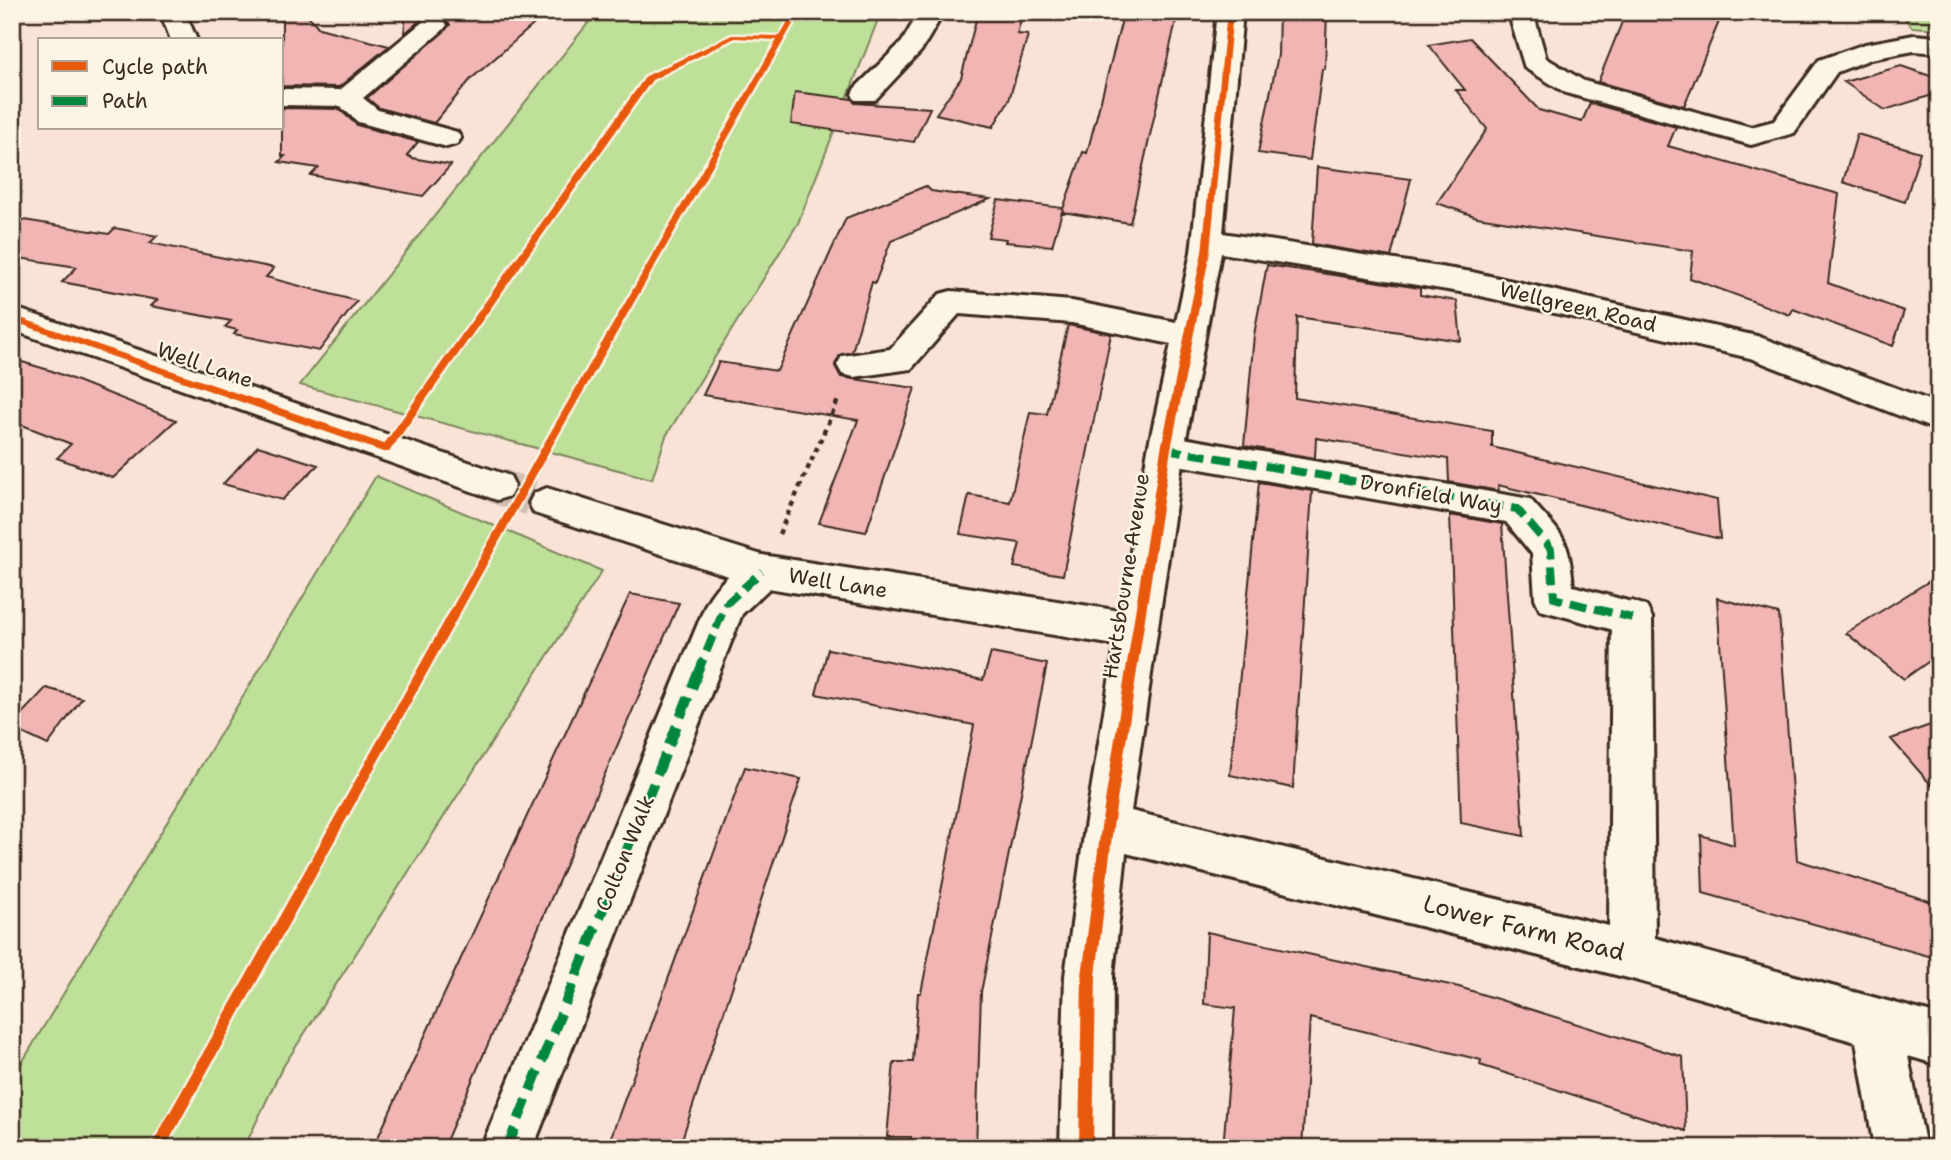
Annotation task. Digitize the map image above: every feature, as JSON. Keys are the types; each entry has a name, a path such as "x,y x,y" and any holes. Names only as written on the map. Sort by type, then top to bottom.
{"street":[{"path":"172,12 183,38"},
{"path":"865,94 912,46 932,12"},
{"name":"Hartsbourne Avenue","path":"1086,1148 1089,976 1107,827 1166,449 1206,252 1205,240 1230,12"},
{"path":"1520,12 1534,62 1575,87 1751,136 1784,127 1828,66 1865,51 1914,43 1939,45"},
{"path":"284,97 347,97 434,25"},
{"path":"347,97 368,116 447,138"},
{"name":"Wellgreen Road","path":"1205,240 1472,283 1757,348 1939,418"},
{"path":"854,365 899,360 951,302 1072,312 1187,337"},
{"name":"Well Lane","path":"12,318 497,486"},
{"name":"Dronfield Way","path":"1166,449 1517,509 1551,549 1554,598 1632,618 1632,954"},
{"name":"Well Lane","path":"547,503 762,571 1137,631"},
{"name":"Colton Walk","path":"507,1148 726,604 762,571"},
{"name":"Lower Farm Road","path":"1107,827 1632,954 1939,1040"},
{"path":"1878,1025 1900,1148"}],"path":[{"path":"762,571 854,365"}],"green space":[{"path":"597,12 881,12 798,223 666,436 652,479 300,385"},
{"path":"1900,12 1939,12 1939,29 1912,27"},
{"path":"376,476 602,571 281,1070 244,1148 12,1148 12,1079"}],"building":[{"path":"282,12 305,12 319,28 389,46 339,87 284,86"},
{"path":"406,12 548,12 471,79 434,123 379,108 367,98 450,25 444,18 433,15 423,18 404,34"},
{"path":"978,12 1023,12 1017,34 1028,35 1009,100 993,127 936,114 961,78"},
{"path":"1124,12 1178,12 1130,223 1062,212 1083,152 1087,153"},
{"path":"1279,12 1327,12 1325,69 1322,69 1310,160 1258,153 1278,55"},
{"path":"1626,12 1723,12 1684,106 1598,82"},
{"path":"1470,38 1539,110 1582,122 1590,103 1676,127 1668,146 1839,194 1828,283 1904,311 1893,346 1793,309 1790,315 1690,278 1693,251 1477,217 1437,203 1487,129 1456,90 1465,90 1429,45"},
{"path":"1901,66 1939,79 1939,93 1885,110 1844,82"},
{"path":"795,92 852,99 855,103 930,108 914,142 791,124"},
{"path":"284,108 339,109 357,125 418,142 407,155 412,158 451,165 423,196 311,175 318,168 279,162 285,156 282,156"},
{"path":"1857,134 1920,152 1905,202 1843,182"},
{"path":"1317,167 1411,179 1391,257 1312,244"},
{"path":"926,186 931,191 990,199 891,241 875,283 872,282 852,352 840,355 835,366 841,377 915,388 866,532 819,523 858,420 703,395 719,362 777,371 846,218"},
{"path":"998,200 1063,208 1052,246 1005,242 1006,239 988,237"},
{"path":"12,218 109,234 115,228 157,236 150,243 274,268 266,277 357,301 319,351 234,334 237,330 225,327 231,321 151,306 157,300 62,282 77,267 12,257"},
{"path":"1267,265 1420,288 1420,295 1457,301 1461,341 1297,317 1295,398 1492,431 1492,447 1717,500 1720,539 1498,485 1499,491 1449,482 1448,459 1316,438 1315,458 1244,446 1254,335"},
{"path":"1068,325 1111,334 1063,575 1014,567 1020,543 960,534 969,495 1010,502 1030,412 1047,414"},
{"path":"12,359 52,371 176,420 113,478 57,458 71,444 12,421"},
{"path":"258,446 318,465 282,500 223,484"},
{"path":"1259,482 1312,491 1293,788 1230,775"},
{"path":"1450,515 1502,524 1524,836 1461,823"},
{"path":"1939,575 1939,654 1904,679 1846,633"},
{"path":"630,594 679,603 443,1148 373,1148"},
{"path":"1717,598 1779,614 1797,860 1939,904 1939,959 1703,893 1701,835 1734,845"},
{"path":"828,649 983,680 991,653 1047,664 981,992 976,1148 910,1148 911,1137 887,1137 894,1062 913,1062 918,993 921,993 974,725 816,694"},
{"path":"46,688 82,698 48,745 12,728 12,724"},
{"path":"1939,722 1939,794 1891,739"},
{"path":"745,767 801,779 679,1148 607,1148"},
{"path":"1207,932 1459,987 1683,1057 1686,1131 1480,1065 1481,1060 1310,1018 1302,1148 1223,1148 1235,1008 1204,1004"}],"tunnel":[{"path":"497,486 547,503"}],"marked path":[{"path":"1166,449 1517,509 1551,549 1554,598 1632,618"},
{"path":"507,1148 726,604 762,571"}],"cycle path":[{"path":"157,1148 545,450 797,12"},
{"path":"1086,1148 1089,976 1107,827 1166,449 1206,252 1230,12"},
{"path":"12,318 386,449 649,78 734,36 783,38"}]}
